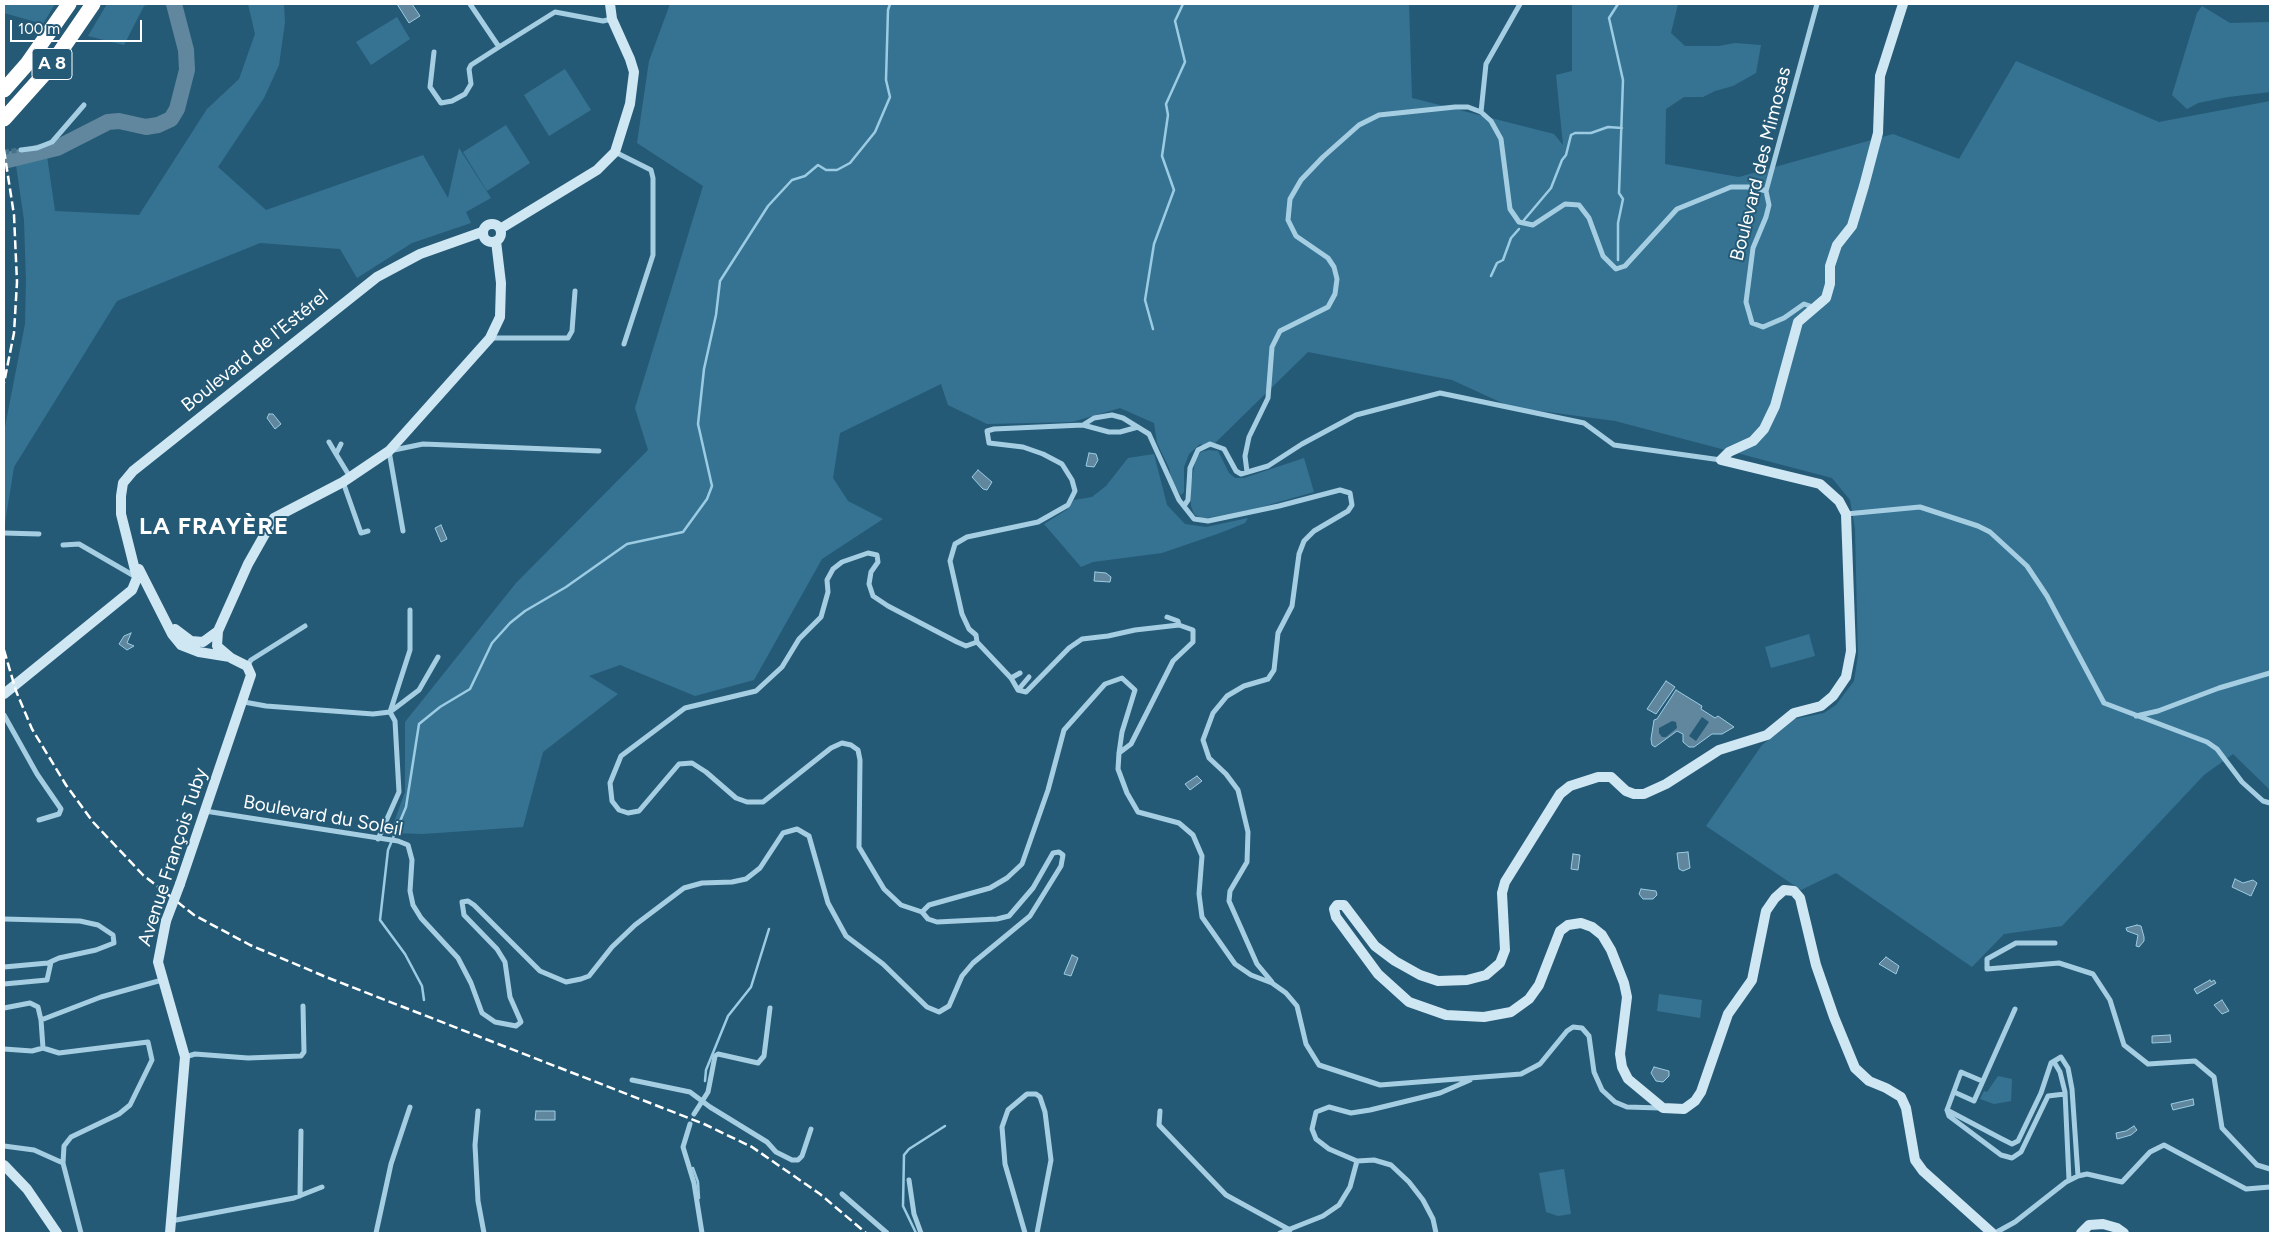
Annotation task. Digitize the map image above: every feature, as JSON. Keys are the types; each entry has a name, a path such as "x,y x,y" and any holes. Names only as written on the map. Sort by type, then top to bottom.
{"highway":[{"name":"A 8","path":"4,90 27,64 69,4"},
{"name":"A 8","path":"4,119 47,71 93,4"}],"street":[{"path":"470,4 499,47"},
{"path":"500,229 597,170 615,152 630,104 634,72 612,19 610,4"},
{"path":"1481,112 1486,64 1520,4"},
{"name":"Boulevard des Mimosas","path":"1813,307 1804,304 1784,318 1763,327 1752,322 1746,302 1753,248 1769,205 1766,191 1817,4"},
{"path":"1721,460 1729,452 1753,441 1764,429 1775,406 1798,322 1813,307 1826,298 1830,284 1830,266 1837,245 1852,226 1878,133 1880,76 1903,4"},
{"path":"434,52 430,88 441,103 452,101 465,94 471,84 469,69 471,65 555,12 603,21 612,19"},
{"path":"21,150 37,148 52,142 84,105"},
{"path":"1247,472 1245,456 1250,437 1268,398 1272,346 1280,331 1328,307 1335,294 1336,279 1334,267 1328,258 1296,236 1288,220 1290,199 1301,180 1323,157 1359,125 1379,115 1455,107 1481,112 1491,122 1501,139 1510,209 1519,222 1533,225 1565,204 1579,204 1589,218 1603,256 1616,269 1625,266 1678,209 1731,187 1753,187 1766,191"},
{"path":"615,152 651,170 653,178 653,255 624,344"},
{"path":"496,241 486,240 482,232 484,228 491,224 500,229"},
{"path":"305,626 251,660 247,666 231,658 217,646 218,631 248,564 274,518 347,479 389,451 490,338 500,316 501,284 496,241 500,237 500,229"},
{"name":"Boulevard de l'Estérel","path":"137,578 121,514 123,483 134,470 378,277 420,254 482,232"},
{"path":"490,338 568,338 572,331 575,291"},
{"path":"1184,506 1188,500 1190,468 1198,450 1210,444 1224,448 1236,471 1240,474 1268,466 1302,444 1356,416 1440,393 1584,423 1614,445 1721,460 1820,484 1839,501 1846,514 1851,651 1846,677 1833,696 1822,706 1794,713 1767,735 1719,750 1666,784 1644,794 1634,794 1626,791 1611,777 1598,777 1570,786 1560,794 1505,882 1502,893 1505,950 1500,963 1486,975 1467,980 1438,981 1420,975 1395,962 1375,946 1344,905 1336,905 1334,909 1336,917 1378,974 1409,1002 1446,1015 1484,1017 1511,1012 1529,999 1539,985 1560,931 1568,924 1581,923 1592,927 1602,935 1611,950 1624,983 1627,997 1620,1054 1622,1067 1628,1079 1663,1108"},
{"path":"1083,425 1094,418 1112,415 1123,418 1149,434 1172,488 1194,519 1208,521 1279,506 1340,490 1350,493 1352,504 1348,511 1314,531 1304,541 1299,554 1292,606 1278,634 1274,670 1268,679 1244,686 1227,696 1213,713 1203,740 1208,758 1226,774 1238,790 1248,832 1247,862 1230,892 1229,901 1257,964 1272,983"},
{"path":"1118,753 1131,744 1173,661 1194,642 1193,630 1179,625 1082,639 1069,648 1026,692 1018,690 1011,678 977,642 976,635 969,629 962,614 950,561 955,544 967,537 1038,522 1068,505 1075,491 1072,480 1062,464 1043,454 1023,447 989,443 987,432 994,429 1083,425 1109,432 1130,431 1138,427"},
{"path":"329,442 347,479 361,533 368,531"},
{"path":"336,454 341,444"},
{"path":"389,451 423,444 598,451"},
{"path":"389,451 403,531"},
{"path":"1846,514 1920,507 1978,526 1990,532 2027,566 2047,596 2104,703 2206,742 2217,749 2242,782 2263,801 2270,803"},
{"path":"5,533 39,534"},
{"path":"4,694 132,590 137,578 80,544 63,545"},
{"name":"Boulevard de l'Estérel","path":"132,552 172,634 181,645 205,653 231,658"},
{"path":"977,642 966,646 888,606 873,596 869,584 871,572 878,562 877,555 868,553 842,562 833,569 827,580 828,592 821,617 799,639 782,667 756,691 685,708 621,756 610,783 612,801 619,810 628,813 638,811 679,764 692,763 706,772 736,798 747,802 763,802 831,748 842,743 851,745 858,750 860,760 859,847 884,889 901,905 922,912 929,905 990,888 1007,878 1022,864 1048,790 1064,730 1105,684 1122,678 1135,690 1122,732 1118,753 1118,770 1127,792 1138,812 1179,823 1193,835 1202,856 1199,894 1202,917 1217,942 1235,964 1251,975 1272,983 1286,993 1297,1006 1306,1044 1319,1065 1380,1085 1522,1074 1540,1064 1567,1031 1573,1027 1582,1028 1589,1036 1594,1072 1602,1090 1615,1102 1627,1107 1684,1109 1695,1101 1701,1092 1728,1014 1752,980 1766,911 1775,898 1784,890 1794,892 1800,898 1816,965 1834,1017 1855,1068 1869,1081 1886,1088 1901,1098 1906,1108 1915,1160 1923,1171 1994,1233 2014,1222 2069,1180 2078,1176 2087,1174 2122,1182 2150,1152 2164,1145 2246,1189 2270,1187"},
{"path":"132,590 148,588"},
{"path":"378,839 399,792 395,721 390,712 410,650 410,610"},
{"name":"Boulevard de l'Estérel","path":"164,617 181,636 191,641 203,642 218,631"},
{"path":"1167,618 1178,621 1179,625"},
{"path":"244,702 266,706 373,714 390,712 419,690 438,656"},
{"name":"Avenue François Tuby","path":"170,1233 185,1058 162,980 158,962 159,951 166,922 244,702 251,675 247,666"},
{"path":"1011,678 1020,673"},
{"path":"2136,716 2270,673"},
{"path":"1018,690 1029,677"},
{"path":"4,715 38,774 61,809 59,814 38,820"},
{"name":"Boulevard du Soleil","path":"205,811 387,839 408,845 412,860 410,891 414,904 422,918 458,958 471,983 482,1013 495,1022 507,1026 516,1026 521,1022 510,998 505,962 497,949 464,916 462,902 468,901 474,905 540,971 566,982 581,979 589,976 612,947 635,926 684,888 702,883 732,882 746,879 760,868 783,833 797,830 809,836 828,903 846,936 883,964 927,1007 939,1012 949,1006 962,976 973,963 1030,916 1061,866 1063,855 1059,852 1053,853 1033,888 1009,916 996,919 937,922 928,919 922,912"},
{"path":"4,919 80,922 98,926 114,934 114,943 96,950 50,962 4,967"},
{"path":"2055,943 2016,943 1988,959 1986,969 2059,963 2094,974 2110,1000 2124,1045 2148,1064 2195,1061 2214,1077 2222,1128 2257,1165 2270,1169"},
{"path":"4,984 47,980 51,971 50,962"},
{"path":"41,1020 100,997 162,980"},
{"path":"4,1008 30,1003 38,1007 43,1048"},
{"path":"185,1058 195,1054 248,1058 301,1056 304,1052 303,1006"},
{"path":"694,1114 700,1100 708,1092 714,1056 718,1054 758,1063 764,1056 770,1008"},
{"path":"1954,1092 1974,1101 2014,1009"},
{"path":"4,1049 32,1051 43,1048 59,1053 148,1042 152,1060 130,1105 119,1114 72,1137 64,1146 64,1163 81,1231 74,1233"},
{"path":"1947,1110 2012,1144 2018,1141 2041,1093 2051,1063 2060,1058 2068,1068 2074,1107 2078,1176"},
{"path":"2054,1062 2063,1080 2065,1094 2069,1180"},
{"path":"1982,1081 1961,1072 1947,1110 1953,1121 2001,1155 2012,1158 2021,1152 2048,1096 2065,1094"},
{"path":"1436,1233 1433,1219 1423,1200 1409,1182 1391,1165 1374,1160 1357,1161 1329,1149 1316,1139 1312,1129 1316,1112 1329,1107 1351,1113 1370,1110 1440,1093 1465,1084 1472,1078"},
{"path":"632,1080 690,1092 792,1160 798,1160 802,1156 811,1129"},
{"path":"1025,1233 1005,1164 1002,1127 1008,1110 1027,1094 1036,1094 1040,1098 1045,1112 1051,1160 1037,1233"},
{"path":"376,1233 391,1164 410,1106"},
{"path":"2066,1108 2074,1107"},
{"path":"478,1111 475,1145 478,1201 484,1233"},
{"path":"1160,1111 1159,1125 1226,1195 1290,1230"},
{"path":"690,1124 683,1147 694,1183 702,1233"},
{"path":"300,1196 301,1131"},
{"path":"4,1146 34,1150 64,1163"},
{"path":"1280,1233 1324,1216 1339,1205 1350,1187 1357,1161"},
{"path":"4,1164 27,1189 57,1233"},
{"path":"909,1180 914,1214 921,1233"},
{"path":"171,1221 300,1196 322,1187"},
{"path":"842,1194 887,1233"},
{"path":"2081,1233 2089,1225 2103,1224 2117,1228 2124,1233"}],"shaded area":[{"path":"4,4 55,4 43,24 4,13"},
{"path":"107,4 151,4 144,6 124,45 88,36"},
{"path":"248,4 284,4 285,22 279,65 264,98 218,167 266,210 423,155 448,198 459,148 491,198 466,212 471,223 412,243 357,278 340,249 260,243 117,301 14,467 4,529 4,432 25,324 24,220 16,165 47,156 55,211 139,215 207,109 239,79 255,34"},
{"path":"397,4 412,4 420,16 409,23"},
{"path":"670,4 1409,4 1412,98 1554,134 1563,145 1556,75 1572,71 1572,4 1678,4 1671,33 1685,46 1718,46 1735,43 1761,45 1756,73 1733,86 1715,91 1703,97 1684,97 1666,109 1665,164 1739,177 1893,134 1959,159 2016,61 2159,122 2270,101 2270,790 2233,754 2204,775 2062,926 2004,934 1972,967 1836,873 1801,890 1706,826 1762,745 1795,719 1824,713 1836,705 1854,681 1858,655 1855,529 1850,500 1832,478 1615,421 1511,407 1452,380 1308,352 1210,448 1200,444 1189,454 1184,467 1184,492 1181,495 1172,482 1169,468 1157,443 1154,423 1120,408 1072,422 987,424 948,405 941,384 840,433 833,478 848,501 883,519 822,559 754,680 695,696 620,665 589,676 618,694 543,752 523,827 423,834 390,833 405,792 405,722 516,583 648,450 635,408 703,186 637,143 649,61"},
{"path":"2202,6 2230,23 2270,22 2270,92 2198,103 2187,109 2172,95 2197,13"},
{"path":"397,17 410,39 371,65 356,42"},
{"path":"565,69 591,110 549,136 524,95"},
{"path":"506,125 530,163 487,191 463,152"},
{"path":"269,414 273,414 281,424 275,429 267,418"},
{"path":"1209,450 1218,451 1229,473 1235,478 1244,478 1304,458 1314,492 1254,509 1202,519 1194,514 1191,506 1191,482 1196,459 1201,452"},
{"path":"1089,453 1096,454 1098,460 1094,467 1086,466"},
{"path":"1154,454 1167,505 1185,524 1206,527 1248,518 1245,523 1162,553 1093,562 1081,567 1044,524 1068,509 1074,500 1092,497 1106,486 1128,458"},
{"path":"978,470 992,482 987,490 983,489 972,477"},
{"path":"441,525 447,539 441,542 435,528"},
{"path":"1095,572 1106,573 1111,577 1110,582 1094,581"},
{"path":"131,633 127,643 134,646 127,650 119,644 124,636"},
{"path":"1809,634 1815,656 1771,668 1765,647"},
{"path":"1666,681 1675,687 1656,714 1647,709"},
{"path":"1676,690 1702,706 1701,709 1715,718 1718,716 1734,727 1722,734 1712,734 1694,747 1689,747 1683,742 1683,734 1677,731 1655,747 1652,745 1651,739 1654,720 1657,719"},
{"path":"1197,776 1202,781 1190,790 1185,784"},
{"path":"1688,852 1690,868 1683,871 1679,869 1677,853"},
{"path":"1573,854 1580,855 1578,870 1571,869"},
{"path":"2235,879 2243,883 2253,880 2257,883 2251,896 2232,887"},
{"path":"1641,889 1656,891 1657,895 1653,899 1643,899 1639,894"},
{"path":"2137,925 2141,926 2144,937 2144,941 2139,947 2136,946 2138,935 2127,931 2126,928"},
{"path":"1072,955 1078,958 1071,976 1064,974"},
{"path":"1886,957 1899,966 1896,974 1879,964"},
{"path":"2210,980 2211,982 2214,980 2216,983 2197,994 2194,989"},
{"path":"1659,994 1702,1000 1700,1018 1657,1011"},
{"path":"2222,1000 2229,1011 2222,1014 2214,1005"},
{"path":"2170,1035 2171,1042 2152,1043 2152,1036"},
{"path":"1654,1067 1669,1071 1669,1076 1663,1082 1656,1081 1651,1073"},
{"path":"1998,1076 2012,1079 2011,1101 1994,1104 1980,1099 1984,1091 1987,1092"},
{"path":"2193,1099 2194,1105 2173,1110 2171,1104"},
{"path":"536,1111 555,1111 555,1120 535,1120"},
{"path":"2134,1126 2137,1130 2131,1135 2117,1139 2116,1133 2126,1131"},
{"path":"1564,1169 1571,1214 1558,1216 1546,1212 1539,1173"}],"pier":[{"path":"1702,717 1709,722 1696,741 1689,736"},
{"path":"1672,721 1676,722 1677,728 1666,737 1662,737 1659,733 1659,728"}],"waterway":[{"path":"4,161 57,148 108,122 119,121 146,127 158,125 171,119 177,109 187,70 186,50 174,4"},
{"path":"424,1000 422,986 405,954 380,920 388,850 406,807 419,724 440,707 470,689 492,643 510,623 525,611 566,587 627,544 683,532 707,499 712,486 698,424 704,369 716,315 720,281 768,206 792,180 805,176 818,165 826,170 837,170 850,163 875,132 890,97 886,80 888,10 890,4"},
{"path":"1153,329 1145,300 1154,244 1174,190 1162,156 1168,115 1166,104 1185,62 1175,21 1183,4"},
{"path":"1618,4 1609,18 1623,80 1619,193 1623,199 1618,223 1618,260"},
{"path":"1524,220 1551,188 1562,160 1566,155 1571,135 1575,133 1591,133 1608,127 1622,128"},
{"path":"1491,276 1497,263 1503,260 1511,238 1519,229"},
{"path":"705,1081 706,1070 728,1016 751,987 769,929"},
{"path":"916,1233 903,1206 904,1155 909,1149 945,1126"},
{"path":"693,1168 698,1182 699,1198"}],"tunnel":[{"path":"4,152 21,150"}],"railway":[{"path":"4,150 14,215 17,282 14,333 4,383"},
{"path":"4,650 16,691 32,729 66,785 93,822 143,875 194,915 250,945 326,977 704,1124 752,1147 820,1194 866,1233"}],"district":[{"name":"LA FRAYÈRE","path":"214,527"}]}
